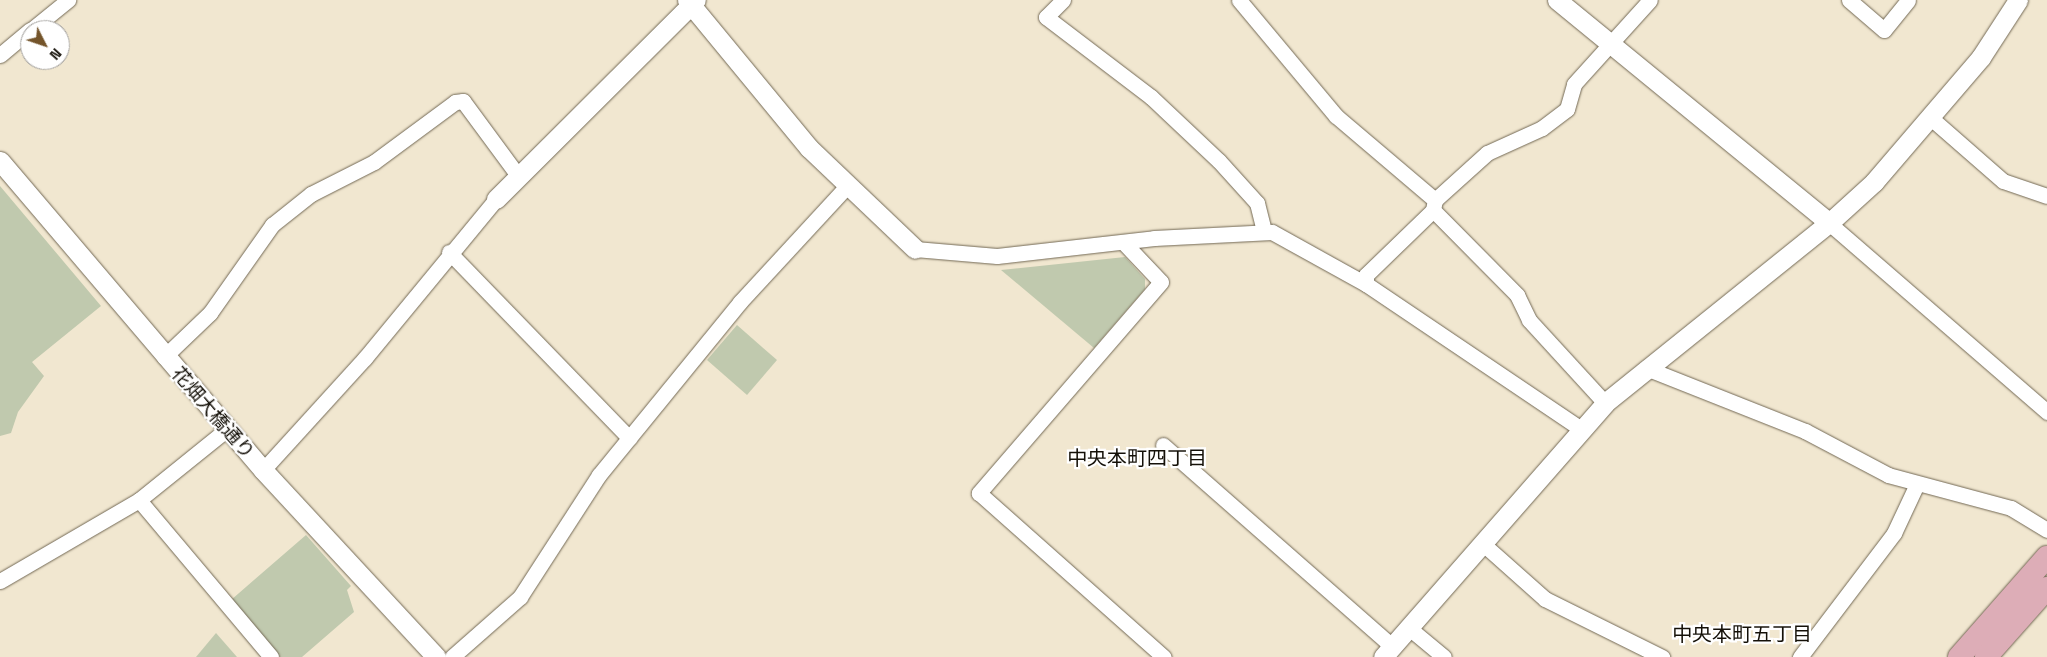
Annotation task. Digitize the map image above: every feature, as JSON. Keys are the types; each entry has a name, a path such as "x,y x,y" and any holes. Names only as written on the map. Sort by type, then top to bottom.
{"main road":[{"path":"1959,657 2047,557"},
{"path":"1986,657 2047,588"}],"street":[{"path":"43,20 68,0"},
{"path":"1063,0 1046,17 1151,97 1219,161 1257,203 1264,230"},
{"path":"1239,0 1336,116 1434,205 1517,295 1529,320 1606,403"},
{"path":"1556,0 1829,224 2047,412"},
{"path":"1366,284 1366,275 1487,153 1555,121 1567,109 1574,84 1650,0"},
{"path":"1849,0 1884,30 1908,0"},
{"path":"1163,444 1387,652 1581,428 1606,403 1646,368 1829,224 1932,118 1981,57 2018,0"},
{"path":"263,470 365,358 449,252 496,199 691,2 846,187 915,249 997,256 1264,230 1366,284 1581,428"},
{"path":"0,55 20,38"},
{"path":"164,357 210,313 272,225 311,194 374,162 455,102 463,101 519,177"},
{"path":"1932,118 2003,181 2047,196"},
{"name":"花畑大橋通り","path":"0,161 164,357 263,470 436,657"},
{"path":"452,657 520,597 629,438 740,302 846,187"},
{"path":"1125,244 1162,282 979,493 1164,657"},
{"path":"449,252 629,438"},
{"path":"1646,368 1805,431 1888,475 2011,508 2047,530"},
{"path":"0,581 139,500 227,429"},
{"path":"1800,657 1894,533 1917,484"},
{"path":"139,500 271,657"},
{"path":"1482,543 1545,599 1662,657"},
{"path":"1409,628 1444,657"}],"green space":[{"path":"0,186 101,306 32,362 44,376 18,412 11,433 0,436"},
{"path":"1125,257 1145,279 1145,289 1094,348 1001,270"},
{"path":"737,325 777,360 747,395 707,360"},
{"path":"306,535 351,586 347,590 354,612 302,657 280,657 231,600"},
{"path":"216,633 237,657 196,657"}],"district":[{"name":"中央本町四丁目","path":"1137,458"},
{"name":"中央本町五丁目","path":"1742,634"}]}
